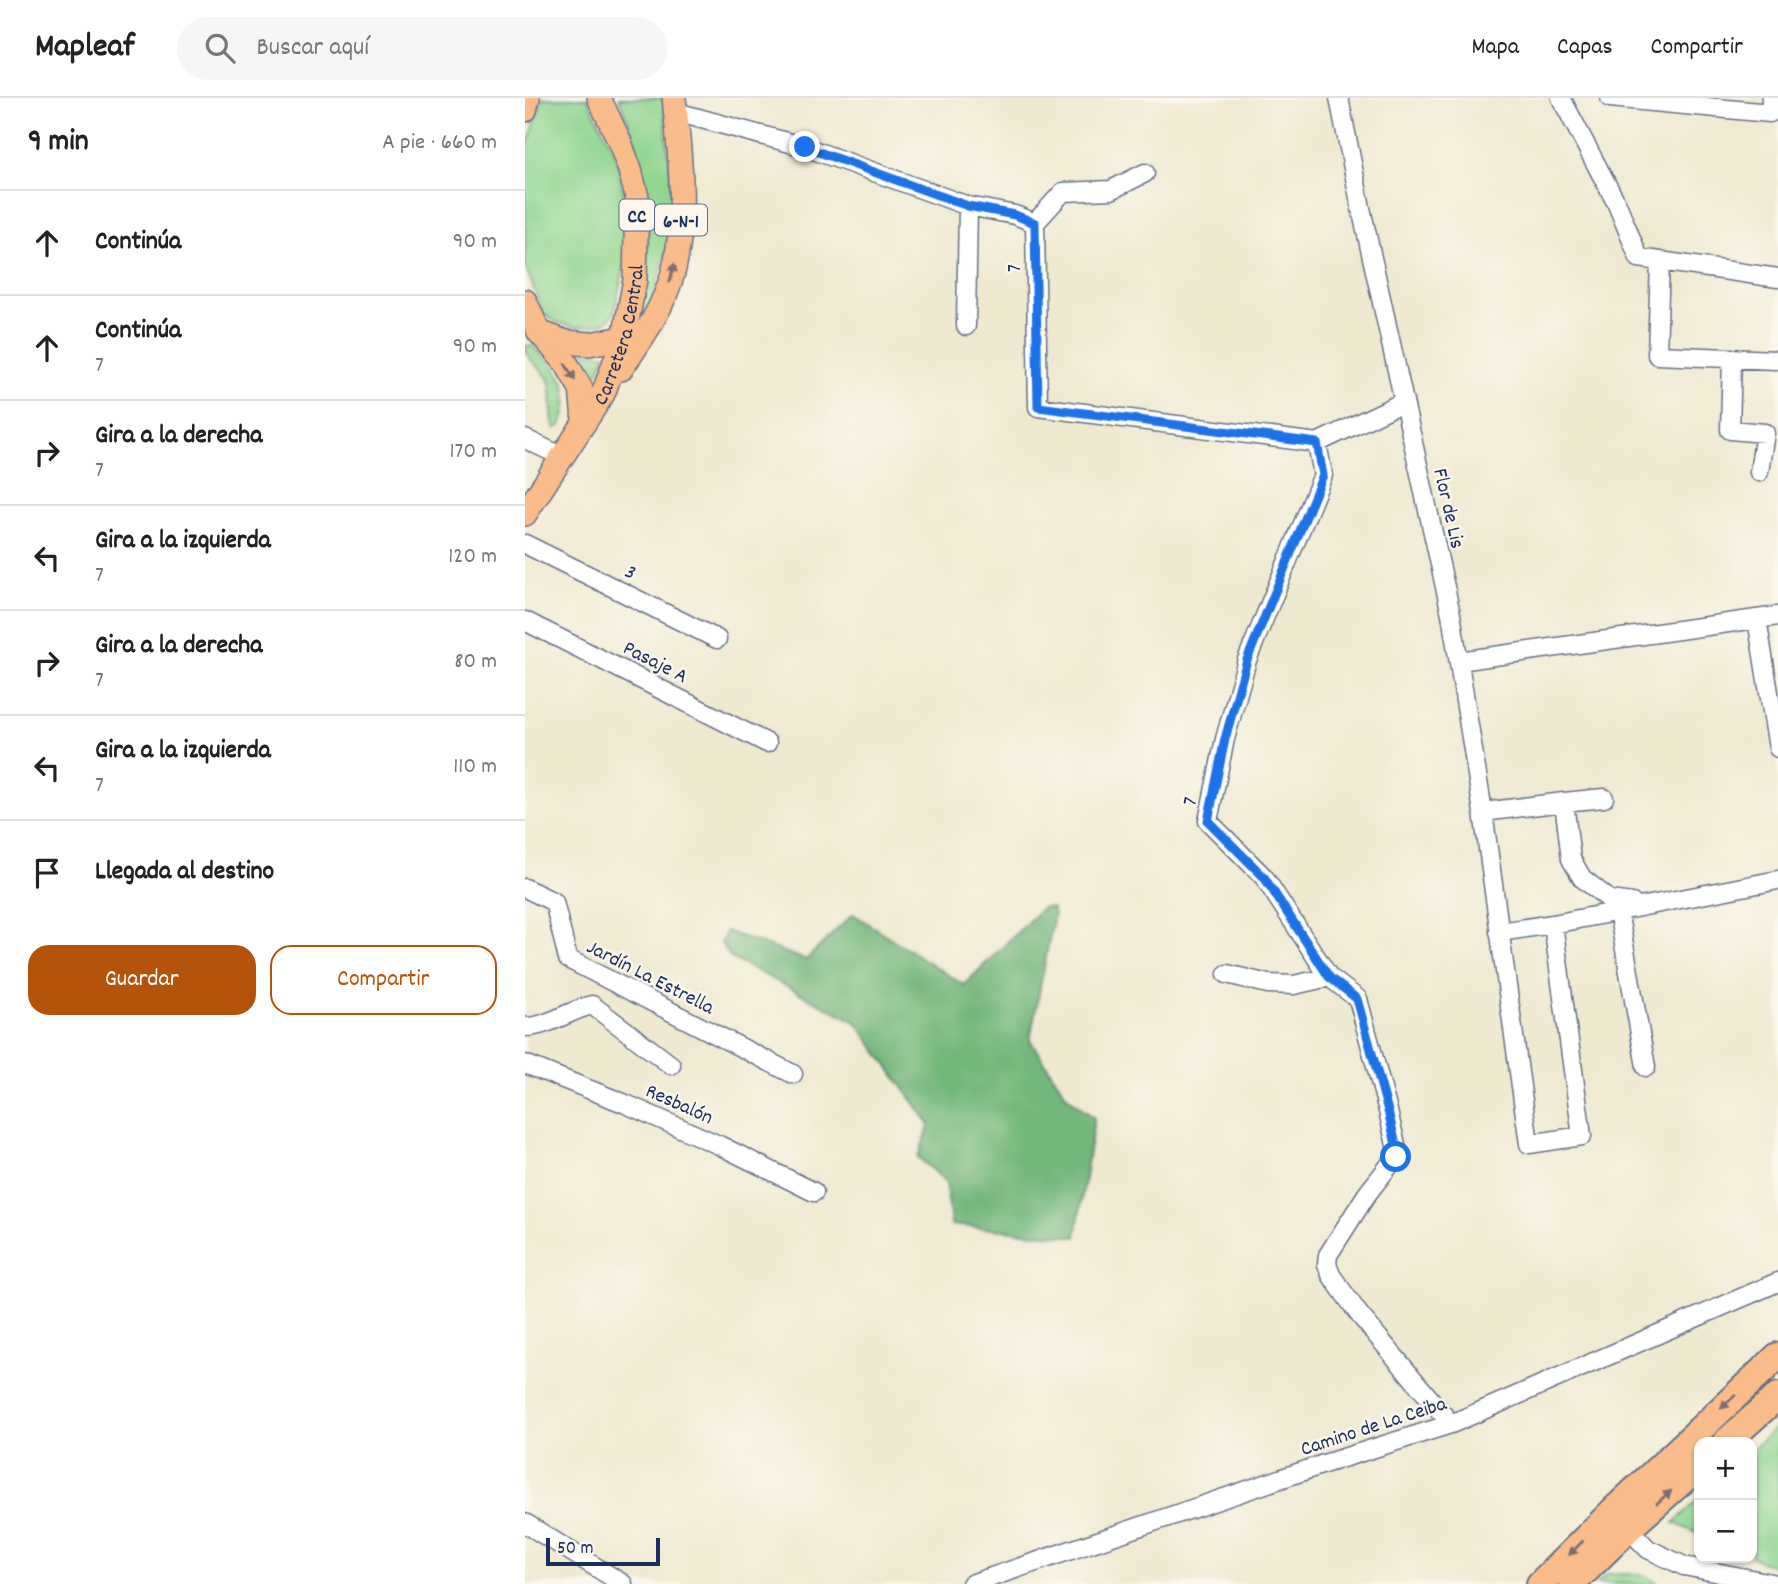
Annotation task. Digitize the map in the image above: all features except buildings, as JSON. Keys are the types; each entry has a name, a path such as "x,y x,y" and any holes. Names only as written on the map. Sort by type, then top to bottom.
{"highway":[{"path":"1572,1584 1620,1520 1778,1356"},
{"path":"1732,1437 1778,1396"},
{"path":"1540,1584 1620,1520 1694,1469"}],"main road":[{"path":"525,110 528,98"},
{"name":"Carretera Central","path":"525,514 603,394 634,336 637,197 619,140 599,98"},
{"name":"6-N-1","path":"634,336 666,293 674,270 679,233 680,162 675,105"},
{"path":"525,301 532,332 565,363 580,389 584,420"},
{"path":"532,332 566,342 589,344 634,336"}],"street":[{"name":"Flor de Lis","path":"1339,98 1459,662 1483,812 1529,1144 1582,1136 1553,924"},
{"path":"1561,98 1617,204 1639,258 1778,278"},
{"path":"1610,98 1773,108"},
{"path":"675,105 805,147 968,206 1015,215 1035,223 1063,192 1111,190 1145,173"},
{"path":"966,326 968,206"},
{"name":"7","path":"1035,223 1038,407 1317,443 1323,475 1247,660 1225,739 1208,821 1264,877 1329,977"},
{"path":"1660,261 1657,355 1776,360"},
{"path":"1733,358 1730,430 1765,433 1759,472"},
{"path":"1317,443 1403,402"},
{"path":"525,439 563,457"},
{"name":"3","path":"525,544 717,639"},
{"path":"1459,662 1778,616"},
{"path":"1756,618 1778,748"},
{"name":"Pasaje A","path":"525,621 767,743"},
{"path":"1483,812 1604,798"},
{"path":"1564,802 1571,859 1582,878 1609,900 1649,905"},
{"path":"1499,932 1778,880"},
{"name":"Jardín La Estrella","path":"525,888 554,902 568,959 793,1074"},
{"path":"1618,911 1646,1067"},
{"path":"1227,974 1268,984 1294,985 1329,977 1357,999 1397,1149 1392,1164 1367,1194 1328,1255 1328,1264 1331,1275 1359,1313 1451,1424"},
{"name":"Resbalón","path":"525,1027 535,1027 575,1009 593,1005 671,1065"},
{"name":"Resbalón","path":"525,1064 721,1146 814,1192"},
{"name":"Camino de La Ceiba","path":"971,1584 1451,1424 1778,1282"},
{"path":"1620,1520 1649,1549 1684,1566 1777,1584"},
{"path":"525,1523 623,1584"},
{"path":"1684,1566 1694,1584"}],"green space":[{"path":"543,98 587,98 616,155 625,201 626,258 614,313 606,322 592,326 574,327 556,322 543,313 525,265 525,153"},
{"path":"619,98 663,98 673,205 667,249 648,315 641,328 633,324 646,254 647,207 638,151"},
{"path":"531,345 557,371 566,389 565,412 561,426 555,428 550,383 526,351 526,346"},
{"path":"574,351 606,354 592,386"},
{"path":"1043,907 1052,908 1054,914 1030,1040 1067,1096 1094,1118 1076,1237 951,1225 946,1182 918,1157 930,1125 856,1022 731,958 721,943 726,931 806,960 853,914 964,985"},
{"path":"1778,1425 1778,1568 1757,1559 1757,1445"},
{"path":"1694,1504 1694,1532 1674,1523"},
{"path":"1607,1574 1642,1574 1659,1584 1597,1584"}],"route":[{"path":"805,147 968,206 1015,215 1035,223 1038,407 1317,443 1323,475 1247,660 1225,739 1208,821 1264,877 1329,977 1357,999 1388,1111 1397,1149 1396,1157"}]}
